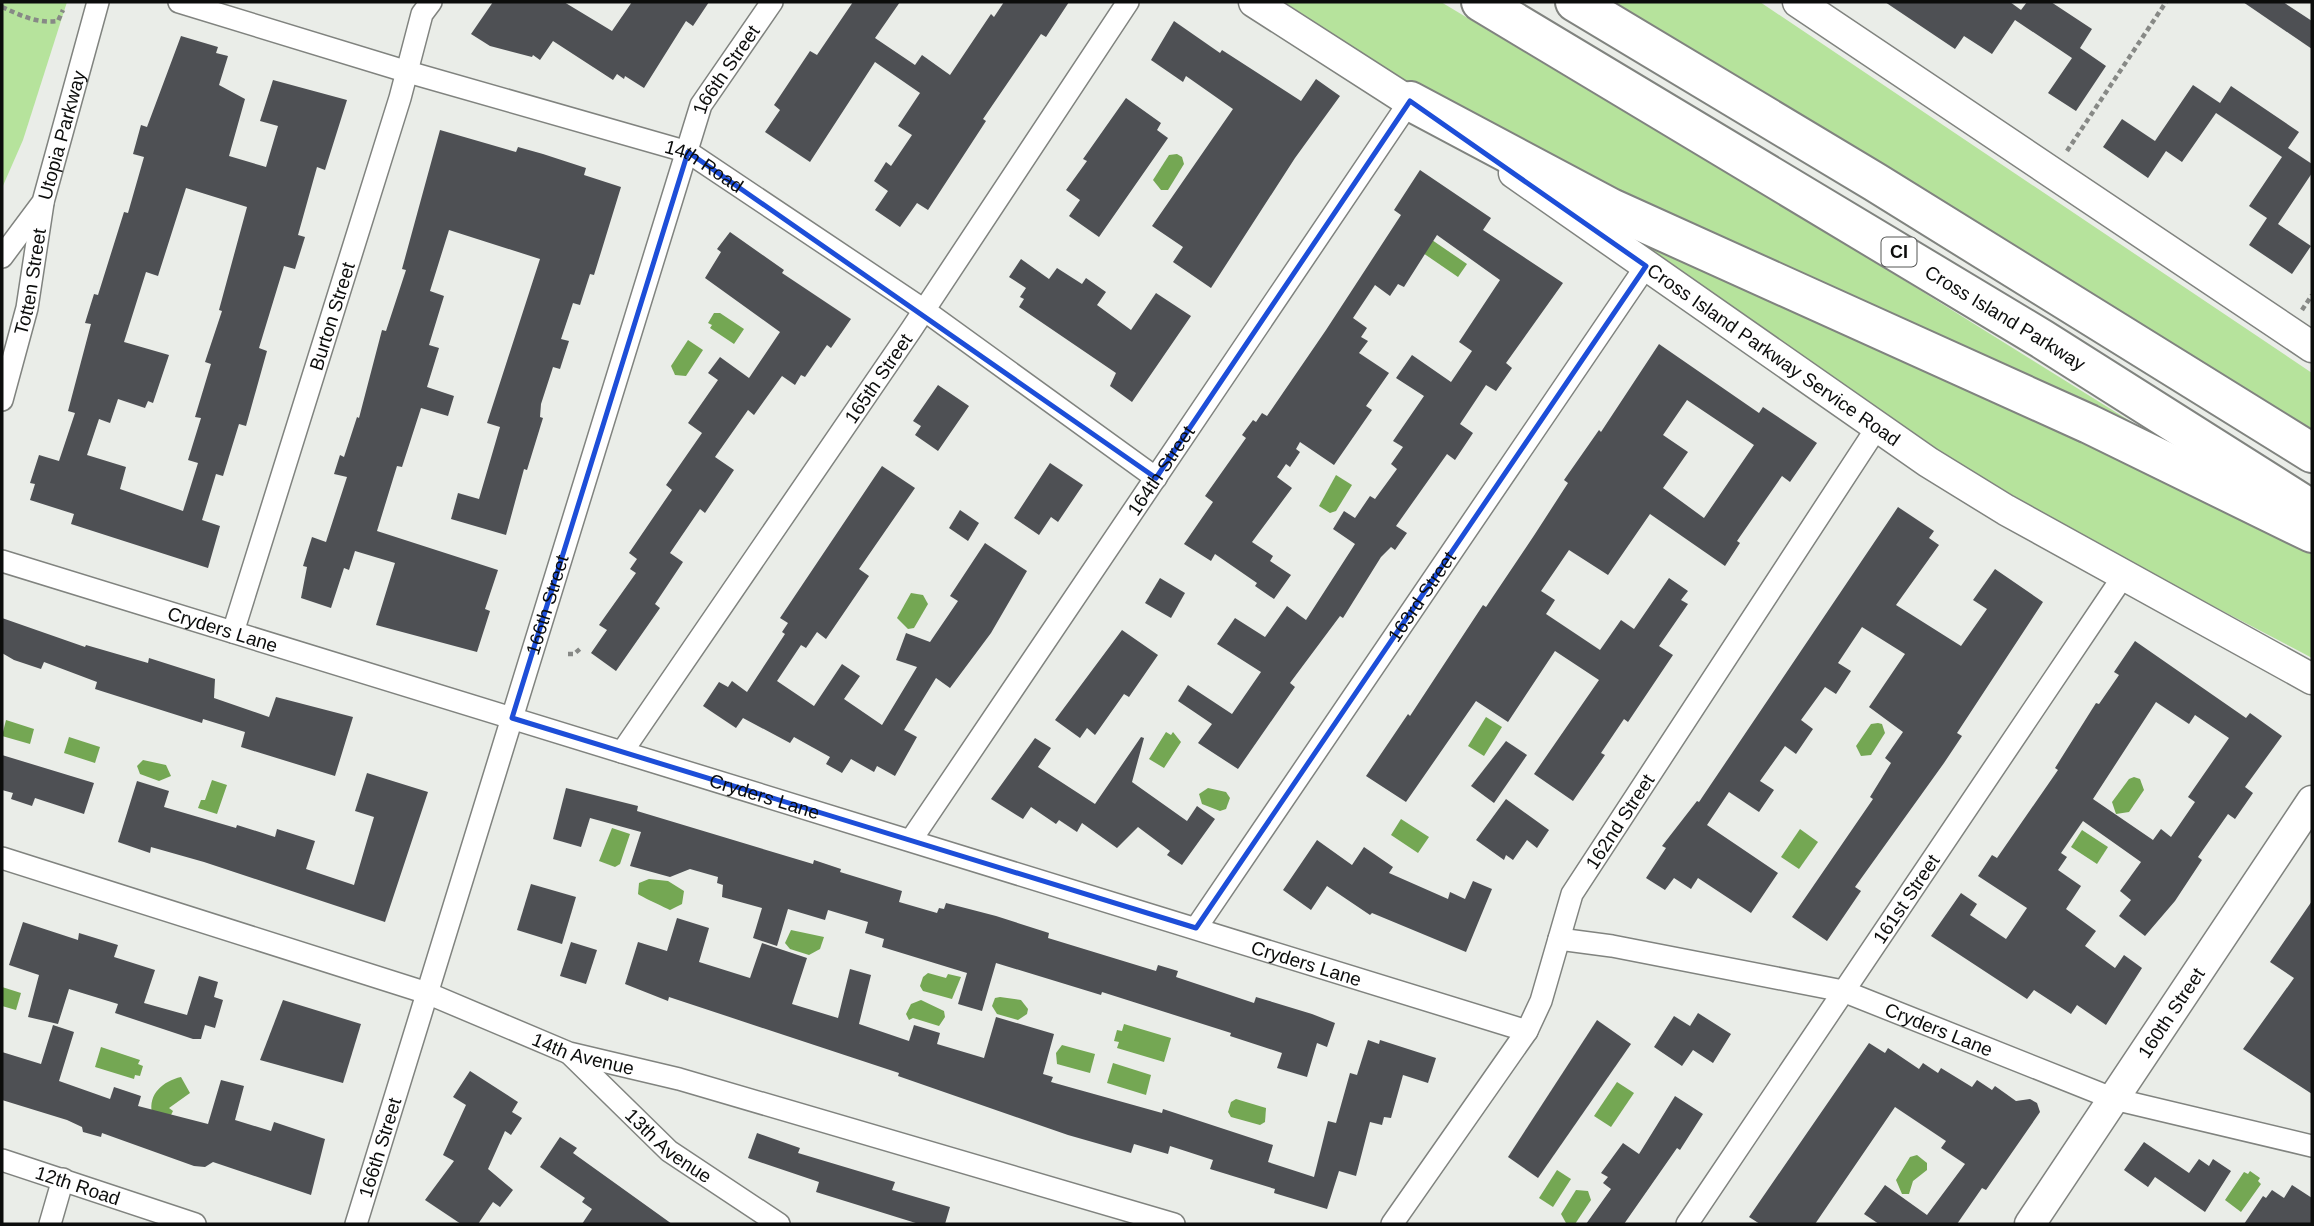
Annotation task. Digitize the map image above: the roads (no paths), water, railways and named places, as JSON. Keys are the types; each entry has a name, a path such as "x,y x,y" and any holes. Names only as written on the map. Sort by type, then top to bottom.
{"highway":[{"name":"Cross Island Parkway","path":"1481,2 2042,340 2312,510"},
{"name":"CI","path":"1575,2 1863,174 2312,453"},
{"path":"1409,101 1611,208 2099,428 2312,533"}],"street":[{"name":"Utopia Parkway","path":"2,257 43,202 98,2"},
{"name":"14th Road","path":"179,2 408,72 688,152 924,310 1156,478"},
{"name":"Burton Street","path":"233,632 408,72 422,14 430,2"},
{"name":"166th Street","path":"356,1224 701,105 772,2"},
{"name":"165th Street","path":"622,752 924,310 1128,2"},
{"name":"Cross Island Parkway Service Road","path":"1254,2 1409,101 1876,429 1965,486 2312,679"},
{"path":"1813,6 2312,347"},
{"name":"164th Street","path":"911,841 1409,101"},
{"name":"Totten Street","path":"2,400 30,297 43,202"},
{"name":"163rd Street","path":"1196,928 1646,266"},
{"name":"162nd Street","path":"1392,1224 1527,1031 1541,1001 1572,894 1876,429"},
{"name":"Cryders Lane","path":"2,561 1527,1031"},
{"name":"161st Street","path":"1687,1224 2123,575"},
{"name":"160th Street","path":"2030,1224 2312,801"},
{"name":"14th Avenue","path":"2,858 427,993 569,1053 679,1079 1174,1224"},
{"name":"Cryders Lane","path":"1559,939 1612,946 1843,991 2114,1099 2312,1146"},
{"name":"13th Avenue","path":"569,1053 669,1151 779,1224"},
{"name":"12th Road","path":"2,1160 195,1224"},
{"path":"50,1224 64,1179"}]}
